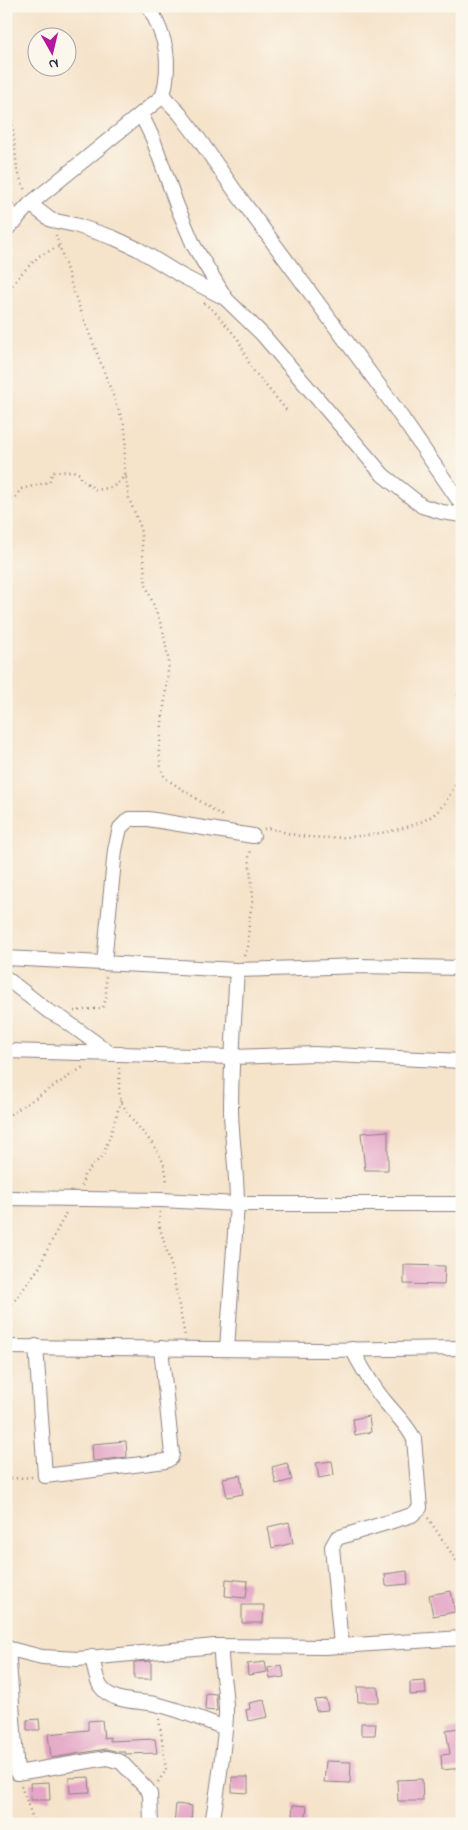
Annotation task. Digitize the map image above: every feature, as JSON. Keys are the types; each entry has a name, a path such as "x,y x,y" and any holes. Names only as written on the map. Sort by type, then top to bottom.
{"street":[{"path":"11,225 30,204 163,96 167,80 167,55 162,31 149,6"},
{"path":"163,96 180,114 201,142 388,399 462,505"},
{"path":"141,114 153,139 177,206 194,246 226,299 262,334 383,475 422,506 462,515"},
{"path":"30,204 51,220 75,225 114,238 226,299"},
{"path":"6,207 11,225"},
{"path":"104,963 115,850 120,828 129,819 148,819 253,836"},
{"path":"6,958 237,970 359,966 462,968"},
{"path":"227,1349 237,1204 232,1113 232,1058 237,970"},
{"path":"6,978 48,1011 63,1019 107,1054"},
{"path":"6,1051 232,1058 314,1054 462,1061"},
{"path":"6,1198 153,1200 237,1204 462,1204"},
{"path":"36,1346 45,1476 166,1461 171,1458 161,1348"},
{"path":"6,1348 36,1346 227,1349 462,1348"},
{"path":"341,1645 332,1547 334,1542 337,1538 412,1515 420,1508 414,1438 409,1429 382,1398 352,1349"},
{"path":"151,1824 150,1794 121,1762 114,1759 106,1758 17,1773 7,1648 42,1657 78,1659 222,1646 325,1647 462,1638"},
{"path":"212,1824 223,1762 226,1696 221,1658 222,1646"},
{"path":"92,1657 99,1683 106,1691 122,1699 158,1704 224,1728"}],"path":[{"path":"6,52 9,6"},
{"path":"6,60 17,169 30,204"},
{"path":"51,220 74,293 124,424 126,436 124,464 129,499 140,526 146,585 163,630 169,662 159,751 161,768 165,778 229,820"},
{"path":"6,293 39,256 60,246"},
{"path":"202,301 214,311 238,339 252,368 288,412"},
{"path":"6,498 14,498 21,489 49,482 54,472 73,471 80,474 80,478 96,490 113,488 126,475"},
{"path":"462,675 458,695 462,740"},
{"path":"237,970 248,947 249,920 253,898 249,856 253,836 268,828 308,837 353,837 389,831 417,823 437,812 451,793 462,772"},
{"path":"48,1011 103,1008 106,998 107,980 104,963"},
{"path":"6,1117 107,1054"},
{"path":"6,1479 45,1476"},
{"path":"420,1508 462,1569"},
{"path":"150,1794 166,1770 158,1704"},
{"path":"17,1773 35,1824"}],"building":[{"path":"388,1131 388,1170 365,1170 361,1133"},
{"path":"404,1265 445,1266 444,1285 404,1284"},
{"path":"369,1416 371,1432 355,1435 353,1419"},
{"path":"126,1441 127,1457 93,1461 92,1444"},
{"path":"332,1461 334,1475 319,1478 316,1463"},
{"path":"287,1463 292,1480 276,1484 272,1467"},
{"path":"240,1475 243,1494 227,1497 223,1478"},
{"path":"289,1522 293,1543 272,1548 268,1527"},
{"path":"407,1571 408,1584 386,1586 385,1574"},
{"path":"226,1579 248,1581 246,1598 225,1596"},
{"path":"451,1591 455,1612 433,1616 429,1595"},
{"path":"242,1605 264,1605 263,1623 242,1623"},
{"path":"151,1661 151,1679 134,1679 134,1662"},
{"path":"265,1662 267,1672 248,1675 247,1664"},
{"path":"282,1665 284,1677 270,1679 268,1668"},
{"path":"425,1681 426,1694 410,1695 410,1682"},
{"path":"357,1687 378,1687 379,1702 358,1702"},
{"path":"206,1693 216,1694 217,1711 205,1710"},
{"path":"326,1699 328,1710 316,1711 315,1700"},
{"path":"264,1700 268,1717 248,1721 246,1710 250,1709 249,1703"},
{"path":"39,1719 40,1730 27,1730 27,1720"},
{"path":"102,1720 104,1738 110,1737 110,1741 155,1739 157,1753 125,1754 125,1752 106,1749 51,1758 48,1734 88,1730 88,1721"},
{"path":"361,1723 376,1723 375,1735 361,1735"},
{"path":"458,1728 462,1752 462,1768 442,1770 441,1755 450,1754 446,1730"},
{"path":"326,1761 351,1762 350,1783 324,1782"},
{"path":"89,1777 90,1792 70,1793 69,1778"},
{"path":"232,1777 248,1777 248,1793 232,1792"},
{"path":"422,1779 423,1801 398,1801 397,1780"},
{"path":"49,1782 50,1800 31,1800 30,1783"},
{"path":"176,1804 192,1806 191,1824 174,1824"},
{"path":"293,1805 307,1806 305,1824 291,1824"}]}
